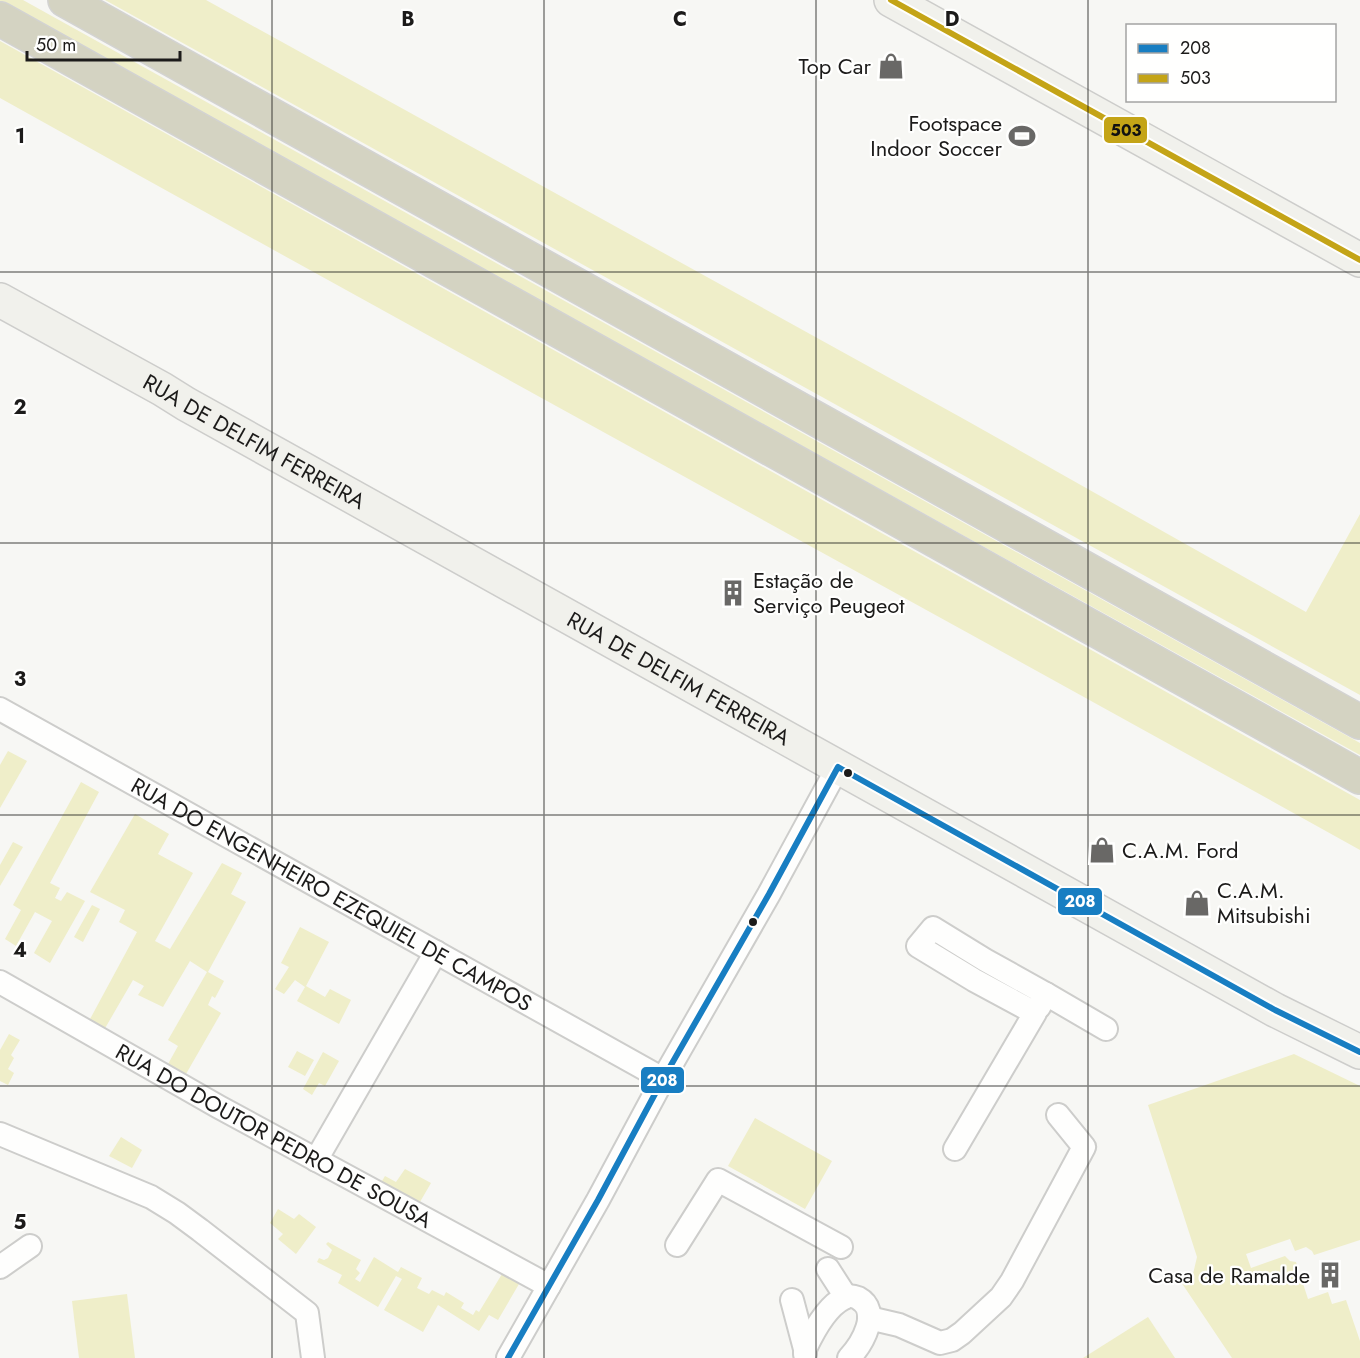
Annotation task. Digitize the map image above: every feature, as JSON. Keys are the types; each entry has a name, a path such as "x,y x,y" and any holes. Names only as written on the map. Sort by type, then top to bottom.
{"highway":[{"path":"65,0 1360,722"},
{"path":"0,19 1360,777"}],"street":[{"path":"891,0 1360,260"},
{"name":"RUA DE DELFIM FERREIRA","path":"0,300 1275,1010 1360,1052"},
{"name":"RUA DO ENGENHEIRO EZEQUIEL DE CAMPOS","path":"3,719 436,952 663,1079"},
{"path":"508,1358 838,767"},
{"path":"1035,1013 918,946 933,928 1106,1029"},
{"path":"316,1160 436,952"},
{"path":"974,980 985,960"},
{"name":"RUA DO DOUTOR PEDRO DE SOUSA","path":"0,982 219,1107 549,1286"},
{"path":"955,1149 1046,993"},
{"path":"869,1317 898,1325 940,1343 952,1340 962,1333 1001,1297 1012,1281 1084,1147 1058,1115"},
{"path":"0,1134 151,1197 177,1213 307,1312 313,1358"},
{"path":"677,1245 718,1180 842,1247"},
{"path":"0,1267 30,1246"},
{"path":"828,1269 846,1296"},
{"path":"805,1354 814,1330 828,1311 846,1296 854,1296 865,1302 869,1317 864,1337 849,1358"},
{"path":"792,1300 805,1354"}],"green space":[{"path":"0,0 23,0 1360,743 1360,755 0,2"},
{"path":"105,0 206,0 962,418 1306,612 1360,514 1360,695"},
{"path":"0,41 1360,800 1360,850 0,98"},
{"path":"8,751 27,761 0,808 0,765"},
{"path":"81,782 99,792 50,883 60,888 55,898 61,901 67,892 85,901 50,963 34,953 52,921 35,912 16,946 5,939 21,910 13,905"},
{"path":"135,814 169,834 158,854 193,873 155,941 170,949 222,863 242,873 231,894 246,902 208,972 224,981 215,998 212,996 208,1005 221,1013 186,1074 168,1064 178,1046 168,1040 207,972 190,961 163,1007 138,995 144,986 133,980 104,1030 89,1021 137,932 119,922 125,910 90,892"},
{"path":"13,842 23,847 0,886 0,865"},
{"path":"92,905 100,909 83,942 74,937"},
{"path":"300,927 329,942 306,986 325,997 330,989 351,1000 339,1024 297,1001 305,987 295,980 284,994 275,989 289,967 281,963"},
{"path":"9,1034 20,1040 11,1055 14,1058 8,1069 14,1073 8,1085 0,1081 0,1050"},
{"path":"297,1051 314,1060 305,1076 288,1067"},
{"path":"323,1052 339,1061 325,1086 319,1083 312,1095 303,1089"},
{"path":"1294,1054 1360,1086 1360,1240 1314,1255 1306,1247 1295,1251 1290,1239 1246,1254 1251,1268 1285,1256 1290,1261 1296,1262 1308,1299 1328,1292 1332,1304 1346,1300 1360,1341 1360,1358 1232,1358 1179,1279 1193,1274 1197,1257 1148,1105"},
{"path":"755,1118 832,1161 805,1209 728,1166"},
{"path":"121,1137 142,1150 132,1168 109,1156"},
{"path":"405,1169 431,1183 417,1207 379,1186 385,1176 396,1182"},
{"path":"278,1209 294,1219 299,1214 316,1227 296,1254 278,1239 283,1234 270,1223"},
{"path":"328,1242 361,1260 356,1269 360,1273 355,1279 360,1282 374,1257 398,1272 401,1267 422,1278 417,1288 429,1294 432,1290 444,1296 446,1292 464,1303 461,1308 473,1315 476,1310 479,1312 502,1274 519,1284 498,1320 489,1315 479,1331 438,1305 423,1332 384,1310 402,1279 396,1276 378,1307 338,1283 342,1275 317,1262 319,1258 324,1260 328,1258 332,1250 326,1244"},
{"path":"127,1294 135,1358 79,1358 72,1301"},
{"path":"1148,1317 1175,1358 1083,1358"}],"transit line":[{"name":"503","path":"891,0 1360,260"},
{"name":"208","path":"508,1358 838,767 1275,1010 1360,1052"}],"place":[{"name":"Top Car","path":"891,66"},
{"name":"Footspace Indoor Soccer","path":"1022,136"},
{"name":"Estação de Serviço Peugeot","path":"733,593"},
{"name":"C.A.M. Ford","path":"1102,850"},
{"name":"C.A.M. Mitsubishi","path":"1197,903"},
{"name":"Casa de Ramalde","path":"1330,1275"}]}
